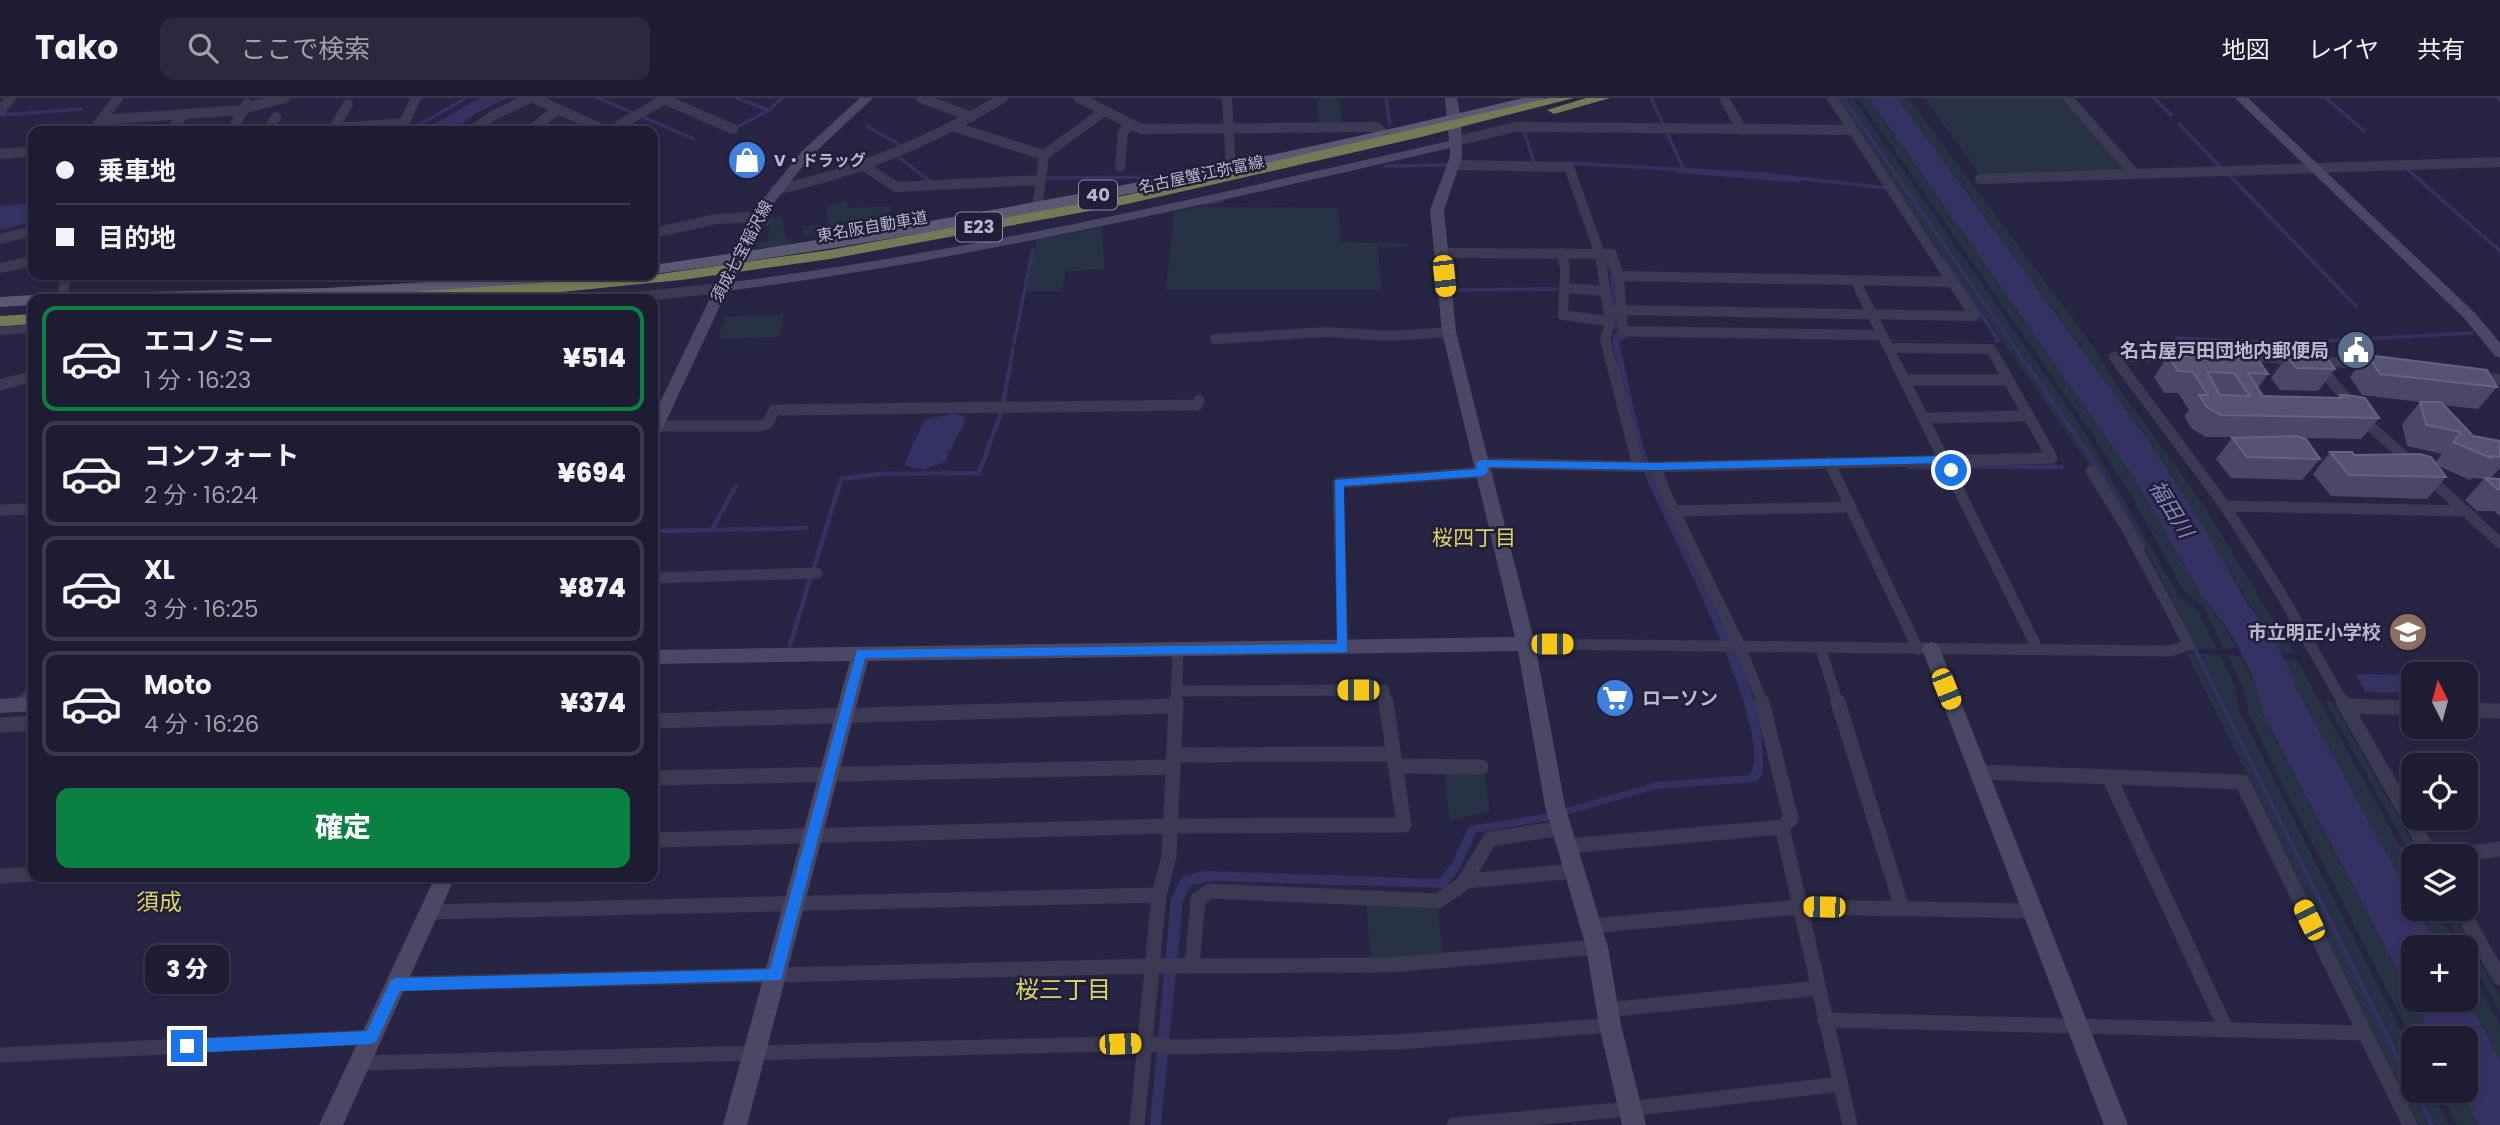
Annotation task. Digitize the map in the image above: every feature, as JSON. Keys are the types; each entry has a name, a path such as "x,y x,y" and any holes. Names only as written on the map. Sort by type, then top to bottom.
{"highway":[{"name":"東名阪自動車道","path":"658,276 861,248 1244,173 1567,98"},
{"name":"東名阪自動車道","path":"579,294 793,270 959,241 1330,163 1603,98"},
{"name":"東名阪自動車道","path":"449,294 632,280"},
{"path":"0,310 28,309"},
{"path":"0,321 28,320"}],"main road":[{"name":"名古屋蟹江弥富線","path":"658,269 735,260 1037,208 1231,169 1539,98"},
{"path":"216,294 430,287 537,280"},
{"path":"0,302 28,300"}],"street":[{"path":"0,111 12,98"},
{"path":"97,126 118,98"},
{"path":"235,126 252,98"},
{"path":"101,120 245,109 285,98"},
{"path":"386,126 404,123 416,98"},
{"path":"478,126 494,114 531,98 597,126"},
{"path":"616,126 664,98 733,129"},
{"name":"須成七宝稲沢線","path":"658,420 756,217 806,154 867,98"},
{"path":"923,98 972,117"},
{"path":"775,190 811,184 866,167 955,127 1003,98"},
{"path":"1079,98 1141,129 1376,127 1385,135"},
{"path":"1227,98 1231,169"},
{"path":"1451,98 1456,142 1452,165 1437,208 1449,332 1526,644 1561,825 1597,947 1609,1018 1631,1117"},
{"path":"1724,98 1742,130"},
{"path":"1609,321 1622,310 1975,316 1832,98"},
{"path":"2068,98 2136,174"},
{"path":"2241,98 2470,316 2500,353"},
{"path":"335,126 348,104"},
{"path":"536,126 558,109"},
{"path":"1037,208 1044,155 1103,111"},
{"path":"175,126 183,114"},
{"path":"270,126 276,117"},
{"path":"1121,167 1123,131 1132,124"},
{"path":"955,127 1044,155"},
{"path":"658,295 800,279 1068,228 1515,127 1852,130"},
{"path":"0,154 28,151"},
{"path":"1980,179 2496,162 2500,169"},
{"path":"1452,165 1569,167 1600,254 1609,321 1605,339 1638,466"},
{"path":"866,167 896,187 1040,180"},
{"path":"658,232 716,219 756,217"},
{"path":"0,239 28,232"},
{"path":"1441,253 1612,254 1619,276 1623,331"},
{"path":"1343,648 1338,483 1482,468 2052,458 1991,349 1884,341 1623,331 1609,321 1563,315 1562,253"},
{"path":"0,268 28,262"},
{"path":"1619,276 1952,282"},
{"path":"430,287 449,280"},
{"path":"1855,280 1870,314 1926,418 2037,648"},
{"path":"1564,288 1606,291"},
{"path":"0,330 28,328"},
{"path":"1215,339 1326,332 1391,336 1449,332"},
{"path":"2385,366 2312,358 2197,354 2114,357 2225,506 2348,706 2424,844"},
{"path":"2312,358 2369,425 2499,542"},
{"path":"2462,375 2500,380"},
{"path":"0,385 28,377"},
{"path":"1906,380 2008,380"},
{"path":"658,429 761,426 768,423 774,410 1197,405 1199,400"},
{"path":"1926,418 2029,416"},
{"path":"1829,463 1924,649 1979,772 2116,1125"},
{"path":"1187,966 1198,899 1210,891 1438,901 1451,897 1466,881 1490,839 1561,825 1782,827 1791,819 1761,698 1739,644 1674,511 1656,467"},
{"path":"658,657 1526,644 1739,644 1821,649 2037,648 2170,651 2189,645 2126,527 2091,471"},
{"path":"2225,506 2466,511"},
{"path":"1674,511 1851,507"},
{"path":"0,510 28,509"},
{"path":"658,578 817,573"},
{"path":"1821,649 1902,908"},
{"path":"1137,1125 1157,966 1159,895 1169,856 1178,650"},
{"path":"735,1125 861,654"},
{"path":"658,840 1171,826 1404,825 1384,690 1177,691"},
{"path":"0,706 27,704"},
{"path":"658,721 1176,706"},
{"path":"2348,706 2401,708"},
{"path":"2478,710 2500,711"},
{"path":"0,725 28,723"},
{"path":"658,778 1174,761 1394,760 1481,767"},
{"path":"1979,772 2242,782 2410,1125"},
{"path":"2110,779 2226,1029"},
{"path":"1782,827 1850,1125"},
{"path":"2478,852 2500,849"},
{"path":"1466,881 1574,871"},
{"path":"0,876 28,874"},
{"path":"331,1125 443,882"},
{"path":"429,912 1159,895"},
{"path":"1591,926 1799,907 2032,911"},
{"path":"2467,921 2500,978"},
{"path":"396,984 1157,966 1391,965 1597,947"},
{"path":"359,1063 1148,1044 1175,1047 1399,1042 1609,1018 1818,988"},
{"path":"1825,1020 2364,1033"},
{"path":"0,1055 371,1037"},
{"path":"1454,1125 1631,1117 1840,1084"}],"shaded area":[{"path":"1316,98 1339,98 1342,126 1319,126"},
{"path":"1837,98 1842,98 2095,469 2092,469 1897,191"},
{"path":"1844,98 1853,98 2084,431 2179,596 2198,611 2217,649 2197,649 2137,531 2096,462"},
{"path":"1858,98 1869,98 2135,479 2202,596 2217,612 2236,648 2223,648 2205,608 2184,592 2130,493 2090,431"},
{"path":"1897,98 1905,98 1912,103 2093,346 2118,387 2201,501 2294,654 2281,653 2145,436"},
{"path":"1924,98 2065,98 2130,171 1981,176"},
{"path":"846,201 849,208 892,206 887,231 858,236 859,222 847,224 846,238 830,241 829,232 804,236 803,226 828,224 827,206"},
{"path":"1196,207 1338,208 1341,242 1409,243 1405,247 1378,247 1381,290 1166,290 1174,212"},
{"path":"782,217 786,239 791,239 792,246 768,250 748,243 767,241 771,225 758,225 761,218"},
{"path":"1102,227 1105,269 1066,271 1062,291 1026,291 1036,240"},
{"path":"784,314 779,337 718,339 725,317"},
{"path":"2187,654 2195,654 2401,1069 2401,1088"},
{"path":"2200,654 2220,655 2234,685 2239,711 2401,1031 2401,1056"},
{"path":"2227,655 2240,656 2261,696 2263,715 2401,977 2401,1012 2419,1012 2427,1026 2406,1026 2280,780 2249,714 2244,690"},
{"path":"2284,659 2297,660 2401,847 2401,880 2292,682 2296,682"},
{"path":"2325,701 2332,701 2401,823 2401,830 2405,830 2413,844 2405,844"},
{"path":"1484,773 1490,811 1450,821 1444,774"},
{"path":"1366,904 1437,906 1443,955 1371,960"},
{"path":"2424,921 2442,921 2450,935 2432,935"},
{"path":"2449,921 2456,921 2464,935 2457,935"},
{"path":"2478,959 2500,998 2500,1012 2478,973"},
{"path":"2478,985 2500,1025 2500,1060 2474,1012 2478,1012"},
{"path":"2408,1103 2418,1103 2429,1125 2419,1125"},
{"path":"2425,1103 2438,1103 2449,1125 2436,1125"},
{"path":"2446,1103 2467,1103 2479,1125 2457,1125"}],"water":[{"path":"480,98 507,98 458,126 430,126"},
{"name":"福田川","path":"1869,98 1897,98 2145,436 2204,527 2247,603 2271,634 2296,682 2293,683 2401,880 2401,921 2424,921 2432,935 2401,935 2401,977 2263,714 2261,700 2249,668 2221,620 2202,596 2135,479"},
{"path":"28,203 28,223 0,230 0,206"},
{"path":"1614,333 2001,342 1628,337 1619,342 1638,427 1654,477 1742,664 1755,703 1762,741 1762,776 1755,782 1656,789 1545,821 1476,833 1459,870 1445,888 1215,881 1192,885 1183,900 1161,1125 1150,1125 1171,898 1182,877 1203,871 1439,879 1451,865 1469,826 1544,814 1657,782 1749,775 1754,754 1749,720 1716,630 1640,461 1612,342"},
{"path":"953,414 964,416 964,424 954,441 953,449 948,450 947,461 924,470 906,466 925,419"},
{"path":"2355,674 2401,675 2401,693 2366,692"},
{"path":"2419,1012 2474,1012 2500,1060 2500,1125 2479,1125 2467,1103 2478,1103 2478,1026 2427,1026"}],"building":[{"path":"2367,355 2487,370 2497,387 2380,374"},
{"path":"2168,356 2257,358 2268,374 2248,373 2263,396 2342,398 2340,395 2365,398 2379,418 2221,415 2207,407 2199,395 2208,395 2193,372 2178,371","holes":["2207,372 2234,373 2250,396 2220,395"]},
{"path":"2287,356 2326,357 2335,369 2296,368"},
{"path":"2420,402 2441,402 2473,436 2500,441 2500,457 2490,456 2491,458 2453,442 2461,432 2426,425"},
{"path":"2296,436 2306,439 2320,459 2247,457 2232,438"},
{"path":"2330,452 2352,452 2354,455 2420,454 2431,457 2446,477 2349,475"},
{"path":"2485,478 2500,479 2500,489 2497,489"}],"waterway":[{"path":"417,126 466,98"},
{"path":"598,98 633,113"},
{"path":"737,98 768,110"},
{"path":"739,126 769,110 782,98"},
{"path":"1386,98 1390,125"},
{"path":"1843,98 2028,367"},
{"path":"2154,98 2171,115"},
{"path":"2326,98 2364,131"},
{"path":"1652,100 1664,126"},
{"path":"3,115 82,109"},
{"path":"641,116 694,139"},
{"path":"2179,124 2222,169"},
{"path":"867,126 905,148"},
{"path":"1524,131 1534,162"},
{"path":"1667,133 1684,170"},
{"path":"898,157 931,182"},
{"path":"1568,163 1684,170"},
{"path":"1043,178 1163,177 1226,164"},
{"path":"1385,166 1447,165"},
{"path":"2407,169 2500,251"},
{"path":"1684,170 1760,174 1887,188 1885,185"},
{"path":"1678,171 1799,181"},
{"path":"2228,174 2356,306"},
{"path":"1205,204 1223,200"},
{"path":"1014,343 1033,249"},
{"path":"1606,258 1612,274 1614,304"},
{"path":"1943,259 1999,341 1996,341"},
{"path":"1453,290 1557,289"},
{"path":"1615,316 1616,328"},
{"path":"2177,338 2287,343 2472,333"},
{"path":"1010,367 1013,347"},
{"path":"1003,405 1010,365"},
{"path":"2027,365 2095,464 2144,548"},
{"path":"841,479 880,474 979,473 1002,410"},
{"path":"1955,466 2062,467"},
{"path":"1910,467 1933,467"},
{"path":"813,571 840,483"},
{"path":"712,530 736,486"},
{"path":"712,530 807,528"},
{"path":"662,531 712,530"},
{"path":"790,645 811,576"},
{"path":"2192,643 2222,704"},
{"path":"2221,702 2401,1064"},
{"path":"2421,1103 2432,1125"}],"place":[{"name":"V・ドラッグ","path":"747,160"},
{"name":"名古屋戸田団地内郵便局","path":"2356,350"},
{"name":"市立明正小学校","path":"2408,632"},
{"name":"ローソン","path":"1615,698"}],"district":[{"name":"桜四丁目","path":"1474,538"},
{"name":"須成","path":"159,902"},
{"name":"桜三丁目","path":"1063,990"}],"route":[{"path":"187,1046 371,1037 396,984 776,975 861,654 1343,648 1338,483 1483,472 1481,463 1519,462 1656,467 1945,459 1951,470"}]}
